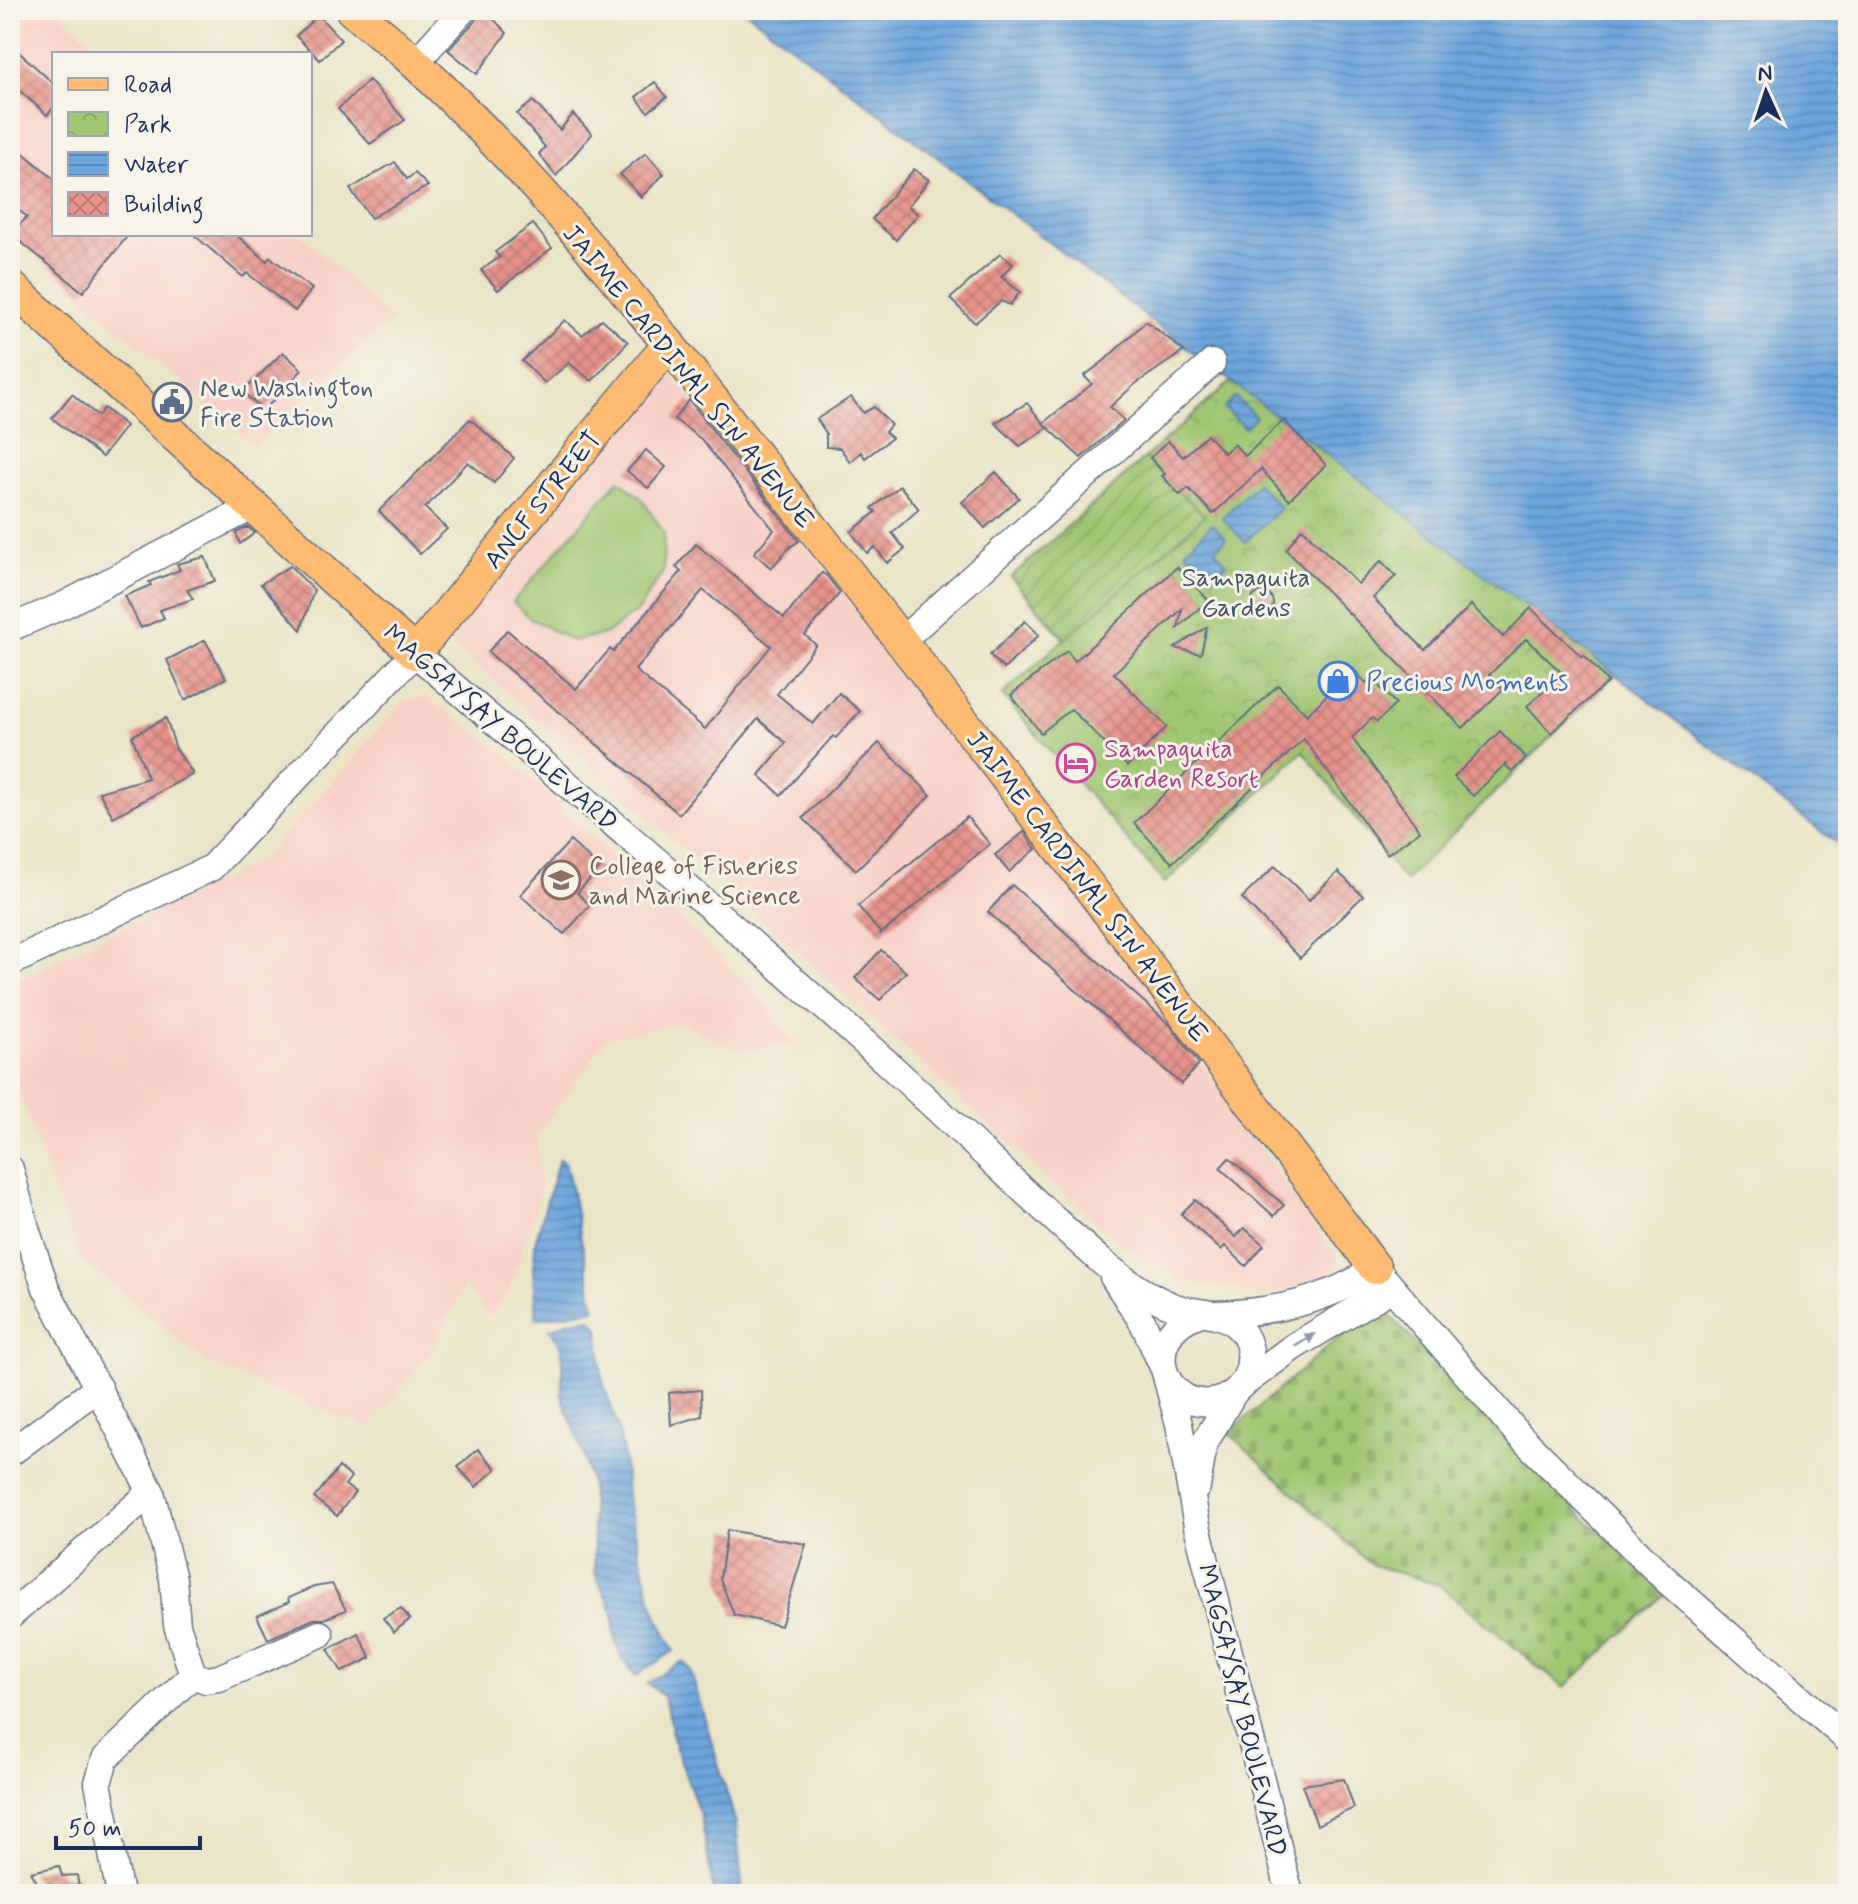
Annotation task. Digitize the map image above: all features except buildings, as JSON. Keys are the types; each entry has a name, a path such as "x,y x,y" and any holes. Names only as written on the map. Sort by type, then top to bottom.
{"main road":[{"name":"JAIME CARDINAL SIN AVENUE","path":"352,10 415,63 516,166 669,344 1046,828 1383,1278"},
{"name":"MAGSAYSAY BOULEVARD","path":"10,286 415,653"},
{"name":"ANCF STREET","path":"415,653 669,344"}],"street":[{"path":"415,63 463,10"},
{"path":"901,641 1212,363"},
{"path":"10,628 64,605 254,506"},
{"path":"10,963 211,868 415,653"},
{"name":"MAGSAYSAY BOULEVARD","path":"415,653 886,1062 1102,1261 1142,1290 1171,1306 1205,1314 1246,1313 1383,1278"},
{"path":"10,1169 46,1288 151,1492 173,1579 177,1625 193,1675"},
{"name":"MAGSAYSAY BOULEVARD","path":"1102,1261 1143,1323 1164,1371 1179,1424 1197,1526 1290,1894"},
{"name":"MAGSAYSAY BOULEVARD","path":"1197,1526 1196,1494 1204,1444 1237,1389 1383,1278"},
{"name":"JAIME CARDINAL SIN AVENUE","path":"1383,1278 1520,1436 1665,1579 1848,1740"},
{"path":"1205,1314 1227,1318 1239,1327 1248,1341 1251,1356 1249,1371 1237,1389 1221,1400 1196,1401 1184,1396 1164,1371 1162,1351 1166,1338 1185,1319 1205,1314"},
{"path":"10,1453 99,1387"},
{"path":"10,1616 151,1492"},
{"path":"193,1675 206,1680 219,1678 320,1634"},
{"path":"120,1894 98,1783 105,1759 193,1675"}],"shaded area":[{"path":"10,10 57,10 103,52 52,52 52,236 302,236 393,320 254,446 10,234"},
{"path":"666,368 1099,915 1339,1262 1336,1273 1264,1296 1183,1280 1127,1250 672,838 449,641"},
{"path":"427,697 510,758 757,993 798,1045 737,1050 678,1023 607,1038 537,1136 540,1195 509,1291 489,1318 465,1285 429,1354 369,1428 209,1364 79,1258 10,1067 10,983 262,860 404,701"}],"green space":[{"name":"Sampaguita Gardens","path":"1239,374 1621,668 1405,881 1303,751 1165,883 1002,695 1064,639 1011,577"},
{"path":"1145,458 1205,516 1065,639 1011,577"},
{"path":"619,480 642,499 664,533 663,572 639,609 606,634 572,641 531,619 513,602"},
{"path":"1378,1303 1537,1472 1665,1594 1564,1688 1439,1585 1370,1564 1229,1433"}],"water":[{"path":"744,10 1848,10 1848,852"},
{"path":"1235,397 1256,417 1245,428 1224,408"},
{"path":"1257,483 1281,508 1245,542 1222,518"},
{"path":"1212,524 1226,539 1215,550 1227,563 1212,578 1185,551"},
{"path":"559,1159 565,1163 570,1182 595,1309 536,1319 533,1268 536,1239"},
{"path":"590,1318 599,1328 602,1379 618,1427 627,1497 649,1592 674,1651 636,1676 621,1658 615,1641 613,1612 595,1573 591,1485 562,1396 562,1347 550,1329 569,1321"},
{"path":"683,1661 690,1669 736,1824 743,1894 714,1894 701,1817 672,1737 663,1696 647,1683"}],"place":[{"name":"New Washington Fire Station","path":"172,402"},
{"name":"Precious Moments","path":"1338,681"},
{"name":"Sampaguita Garden Resort","path":"1076,763"},
{"name":"College of Fisheries and Marine Science","path":"561,880"}]}
